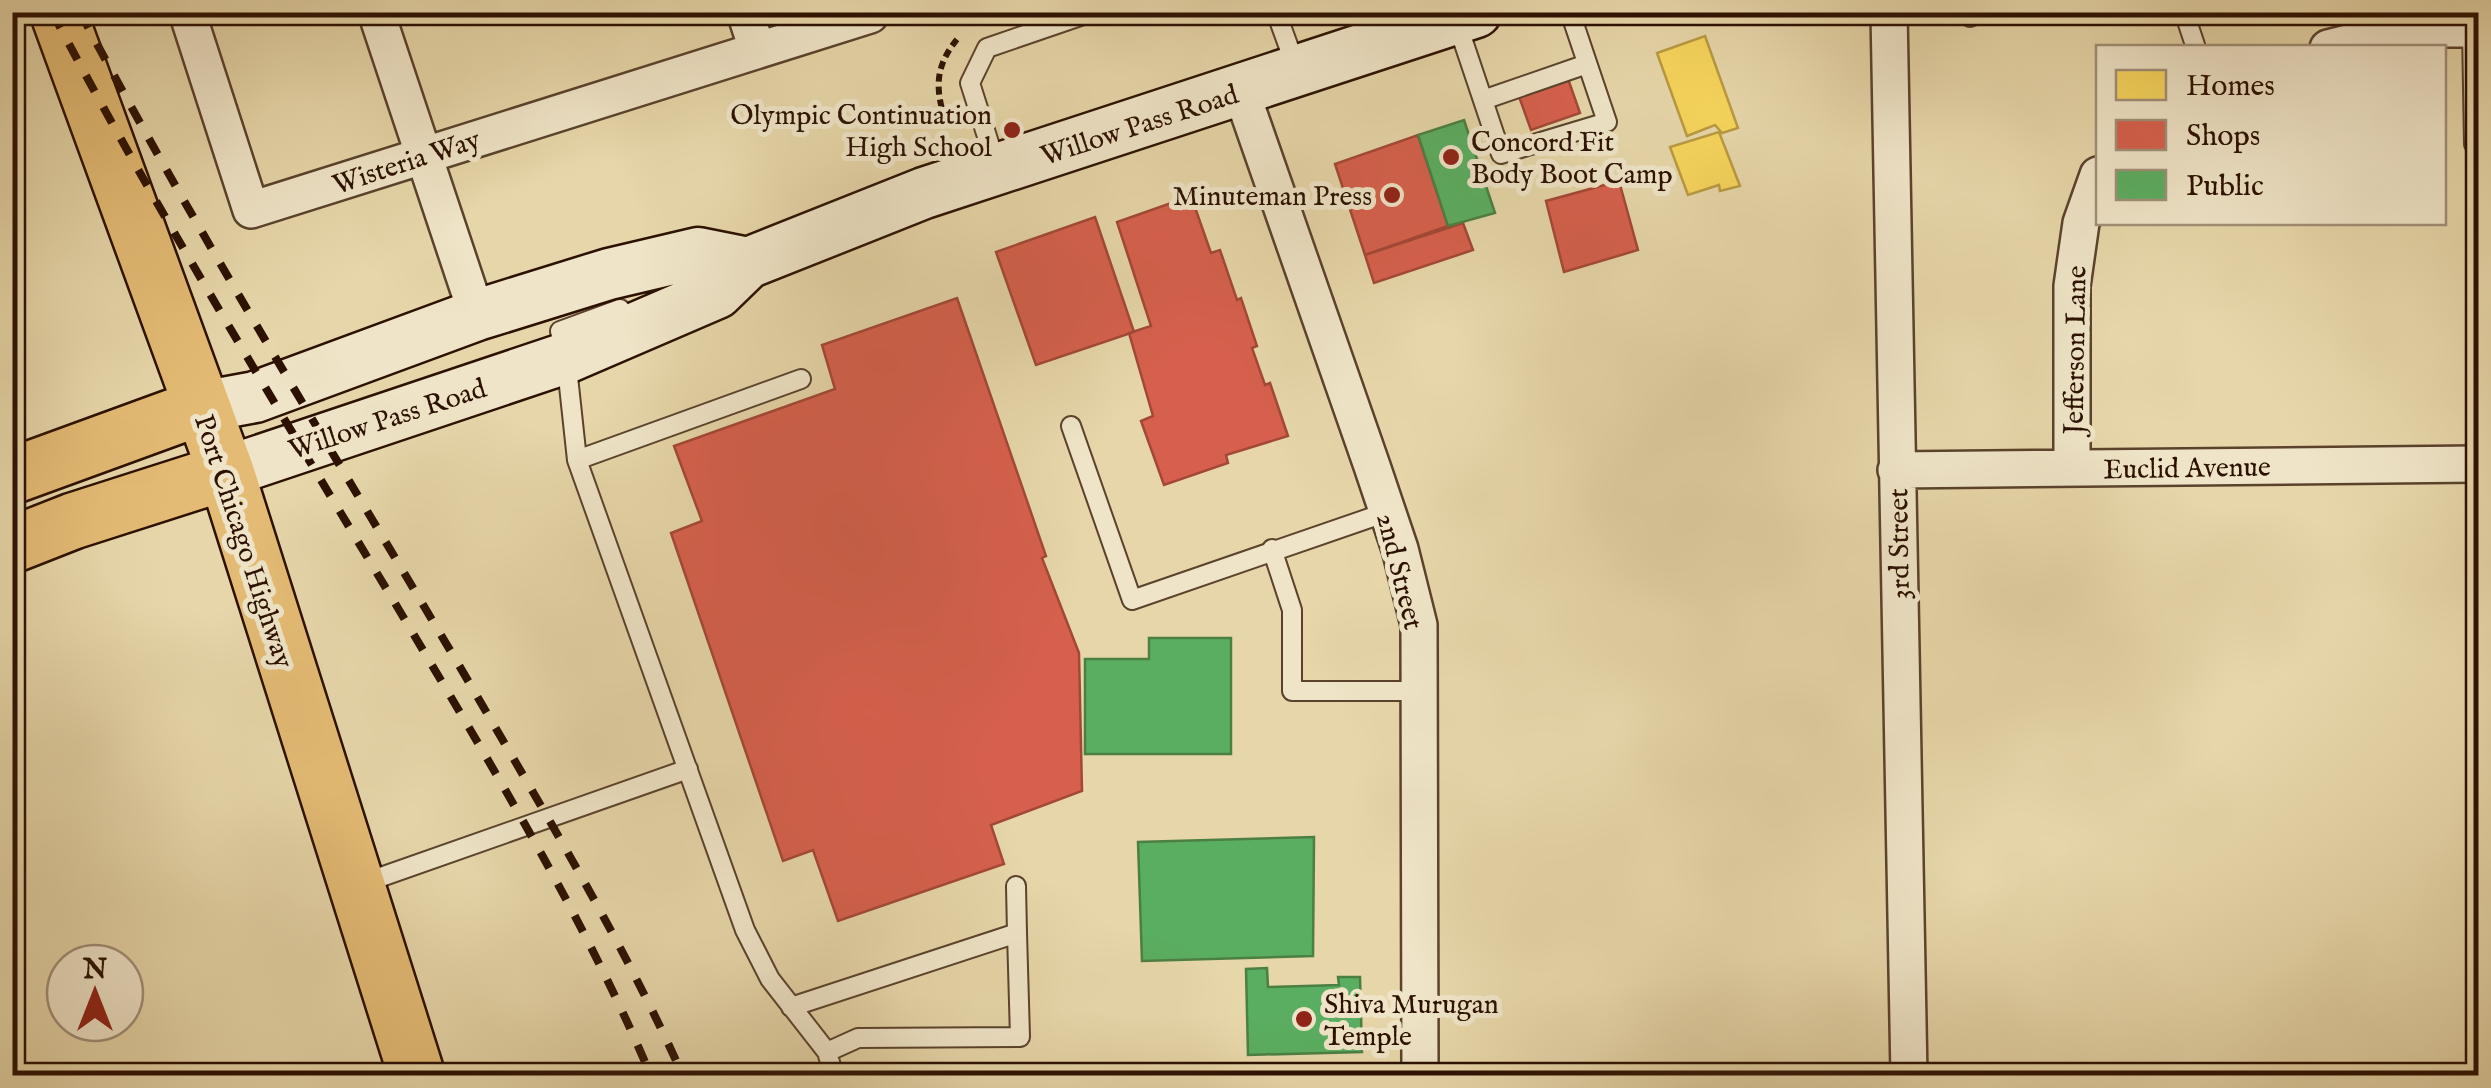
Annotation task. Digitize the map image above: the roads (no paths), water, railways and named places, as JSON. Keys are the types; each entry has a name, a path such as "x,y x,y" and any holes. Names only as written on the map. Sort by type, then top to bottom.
{"main road":[{"name":"Port Chicago Highway","path":"58,12 226,472 417,1076"},
{"name":"Willow Pass Road","path":"12,545 566,358 718,293 748,263 924,192 1466,16"},
{"path":"12,476 201,407 256,398 477,315 609,274 698,253 748,263"}],"street":[{"name":"Wisteria Way","path":"187,12 252,210 870,16"},
{"path":"376,12 477,315"},
{"path":"745,12 757,49"},
{"name":"3rd Street","path":"1888,12 1909,1076"},
{"path":"2337,45 2405,21 2476,28"},
{"name":"2nd Street","path":"1240,92 1387,512 1419,625 1420,1076"},
{"name":"Jefferson Lane","path":"2072,468 2072,286 2080,223 2096,180"},
{"name":"Euclid Avenue","path":"1896,470 2478,464"}],"lane":[{"path":"998,169 970,82 987,48 1092,12"},
{"path":"1276,12 1298,72"},
{"path":"1466,16 1483,100 1501,154 1607,122 1570,12"},
{"path":"2184,12 2195,45"},
{"path":"2474,144 2476,28"},
{"path":"1483,100 1587,64"},
{"path":"691,283 748,263"},
{"path":"635,304 560,331 577,460 745,930 770,978 827,1052 834,1076"},
{"path":"577,460 801,379"},
{"path":"1070,426 1132,600 1387,512"},
{"path":"1272,550 1292,610 1292,692 1420,692"},
{"path":"356,886 688,769"},
{"path":"827,1052 858,1038 1020,1037 1016,886"},
{"path":"791,1007 1017,933"}],"railway":[{"path":"52,12 183,248 540,851 651,1076"},
{"path":"80,12 225,271 558,836 611,930 683,1076"}],"place":[{"name":"Olympic Continuation High School","path":"1012,130"},
{"name":"Concord Fit Body Boot Camp","path":"1451,157"},
{"name":"Minuteman Press","path":"1392,195"},
{"name":"Shiva Murugan Temple","path":"1304,1019"}]}
